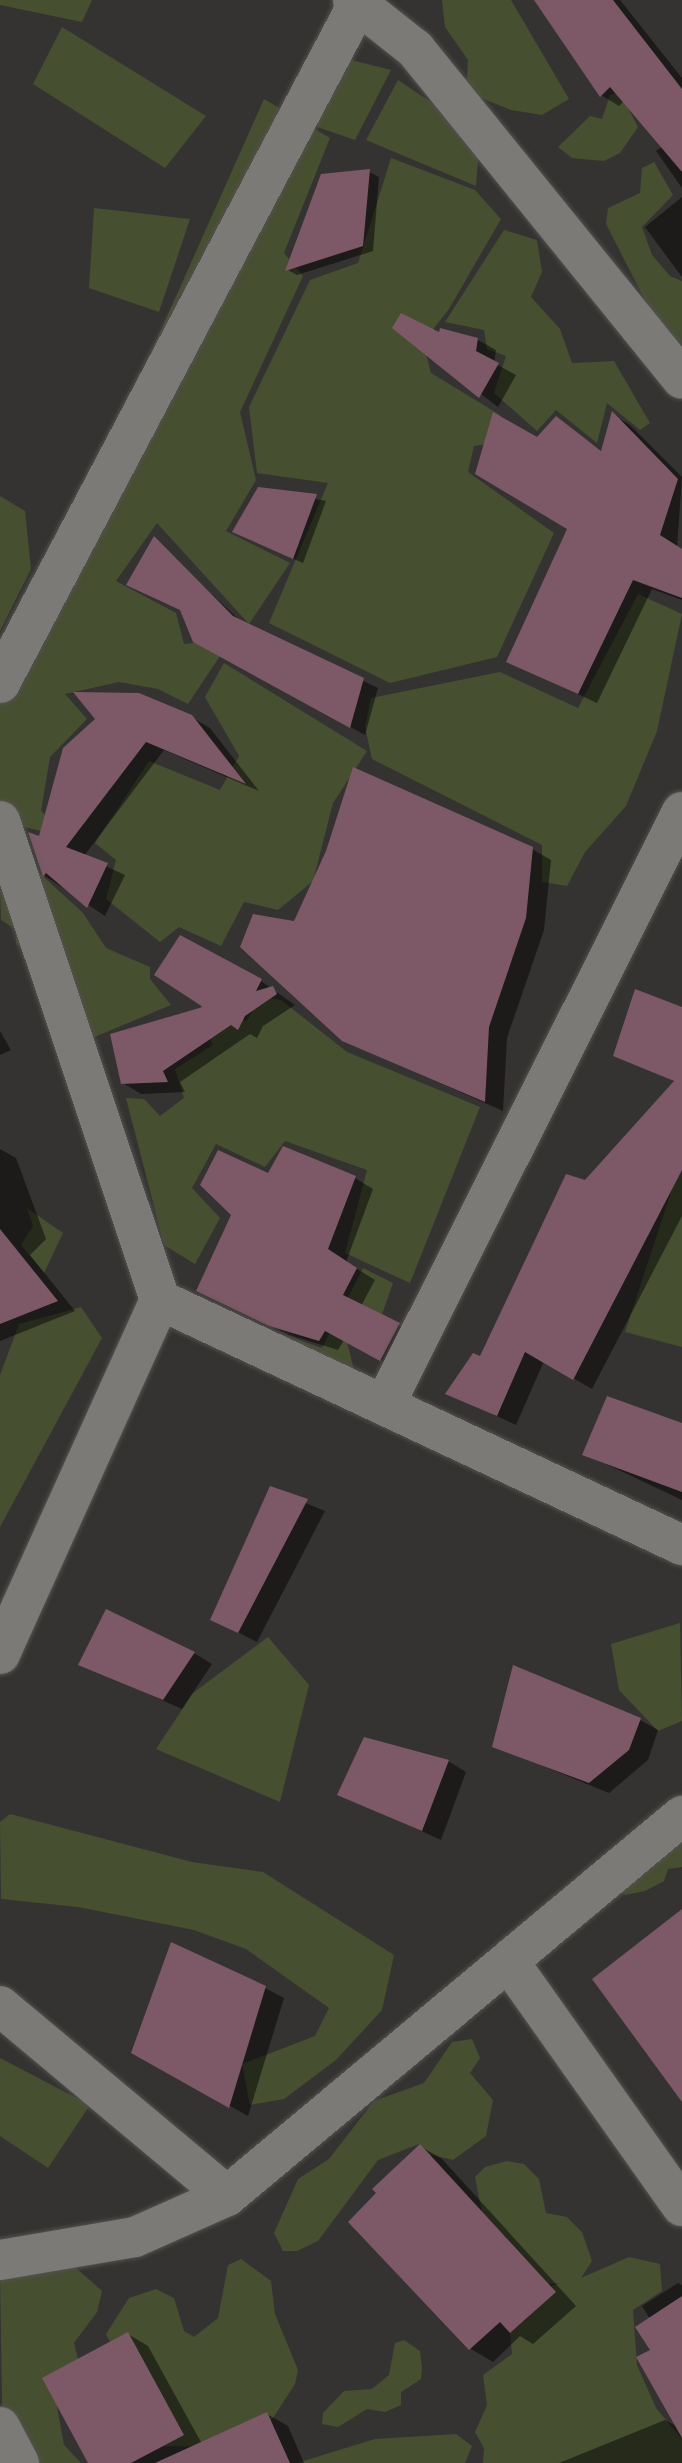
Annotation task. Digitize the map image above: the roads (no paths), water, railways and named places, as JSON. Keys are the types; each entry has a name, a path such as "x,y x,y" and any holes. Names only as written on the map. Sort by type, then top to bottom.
{"street":[{"path":"0,683 356,1 415,49 682,379"},
{"path":"386,1402 682,812"},
{"path":"0,821 160,1300 0,1654"},
{"path":"160,1300 386,1402 682,1545"},
{"path":"0,2260 135,2237 227,2196 682,1816"},
{"path":"509,1962 682,2206"},
{"path":"0,2006 227,2196"},
{"path":"0,2427 19,2463"}]}
